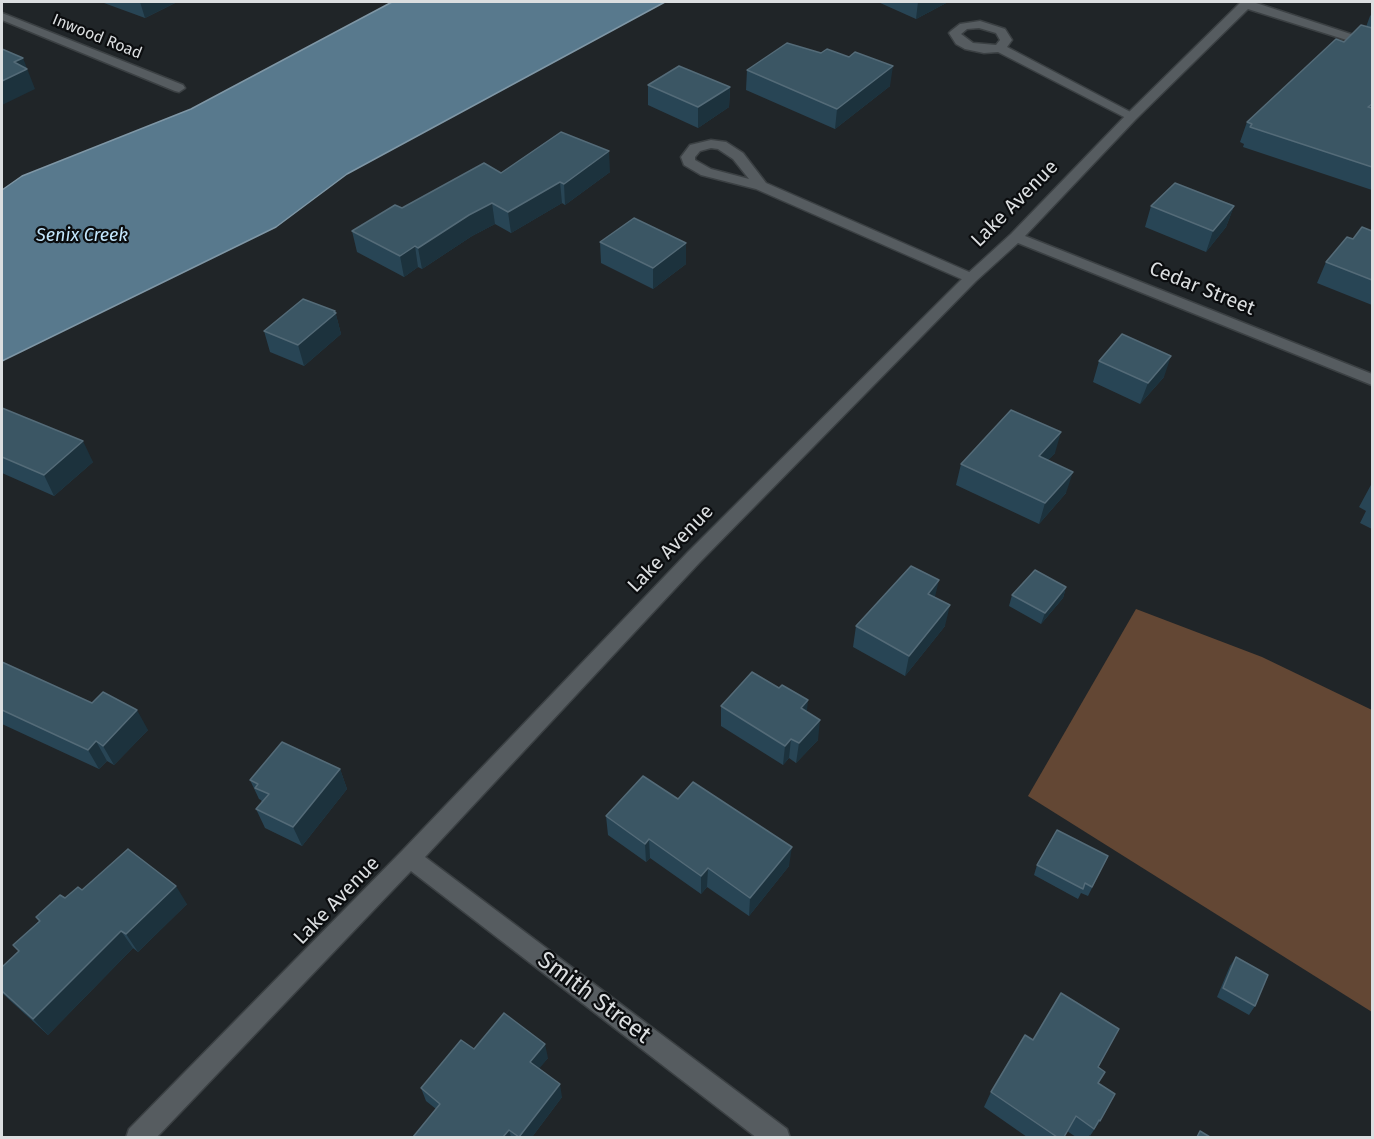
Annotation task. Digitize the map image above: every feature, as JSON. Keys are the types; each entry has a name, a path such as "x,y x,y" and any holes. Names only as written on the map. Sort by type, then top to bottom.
{"street":[{"path":"1246,3 1372,45"},
{"name":"Lake Avenue","path":"138,1137 410,858 694,557 970,278 1016,237 1132,116 1246,3"},
{"name":"Inwood Road","path":"2,16 179,88"},
{"path":"1000,48 1132,116"},
{"path":"760,186 738,156 721,145 711,144 696,148 688,157 694,166 706,172 760,186 970,278"},
{"name":"Cedar Street","path":"1016,237 1372,380"},
{"name":"Smith Street","path":"410,858 778,1137"}],"shaded area":[{"path":"1136,609 1262,657 1372,710 1372,1012 1028,796"}],"water":[{"name":"Senix Creek","path":"392,2 665,2 347,174 276,227 2,361 2,190 22,176 191,109"}],"building":[{"path":"1361,25 1372,28 1372,104 1368,107 1372,108 1372,167 1250,127 1252,124 1247,122 1336,39 1344,42"},
{"path":"787,43 821,53 827,49 849,57 855,52 893,66 837,109 747,70"},
{"path":"2,49 23,58 14,62 27,69 2,81"},
{"path":"679,66 730,87 698,107 648,85"},
{"path":"561,132 609,151 564,184 560,182 508,212 492,203 418,248 415,246 400,256 352,231 395,205 402,208 484,163 501,173"},
{"path":"1175,183 1234,206 1213,231 1151,206"},
{"path":"634,218 686,243 653,268 600,242"},
{"path":"1362,227 1372,231 1372,280 1326,262 1347,237 1353,239"},
{"path":"303,299 336,313 298,345 264,331"},
{"path":"1122,334 1171,356 1148,383 1099,361"},
{"path":"2,408 83,441 44,475 2,457"},
{"path":"1011,410 1061,432 1039,456 1073,472 1045,503 961,464"},
{"path":"911,566 939,580 928,594 950,605 909,656 856,626"},
{"path":"1035,570 1066,587 1045,613 1012,595"},
{"path":"2,662 92,703 103,692 137,710 103,746 96,741 88,750 2,710"},
{"path":"752,672 779,688 782,685 808,700 801,708 820,720 799,743 791,739 785,746 721,706"},
{"path":"282,742 340,769 293,827 256,809 269,794 255,788 258,784 250,780"},
{"path":"643,776 678,799 693,782 792,847 750,898 708,868 701,876 649,839 645,844 606,816"},
{"path":"1057,830 1108,856 1092,887 1085,883 1083,889 1037,865"},
{"path":"128,849 176,886 126,934 121,931 33,1019 2,991 2,967 19,951 13,945 40,921 36,917 60,895 65,898 78,887 82,890"},
{"path":"1236,957 1268,975 1255,1006 1223,988"},
{"path":"1061,993 1119,1029 1098,1067 1105,1072 1098,1083 1115,1094 1100,1121 1094,1129 1076,1116 1064,1137 1057,1137 991,1092 1025,1035 1033,1040"},
{"path":"504,1013 545,1044 530,1062 560,1084 519,1137 509,1130 503,1137 413,1137 440,1104 421,1088 461,1040 474,1049"},
{"path":"1200,1131 1210,1137 1197,1137"}]}
